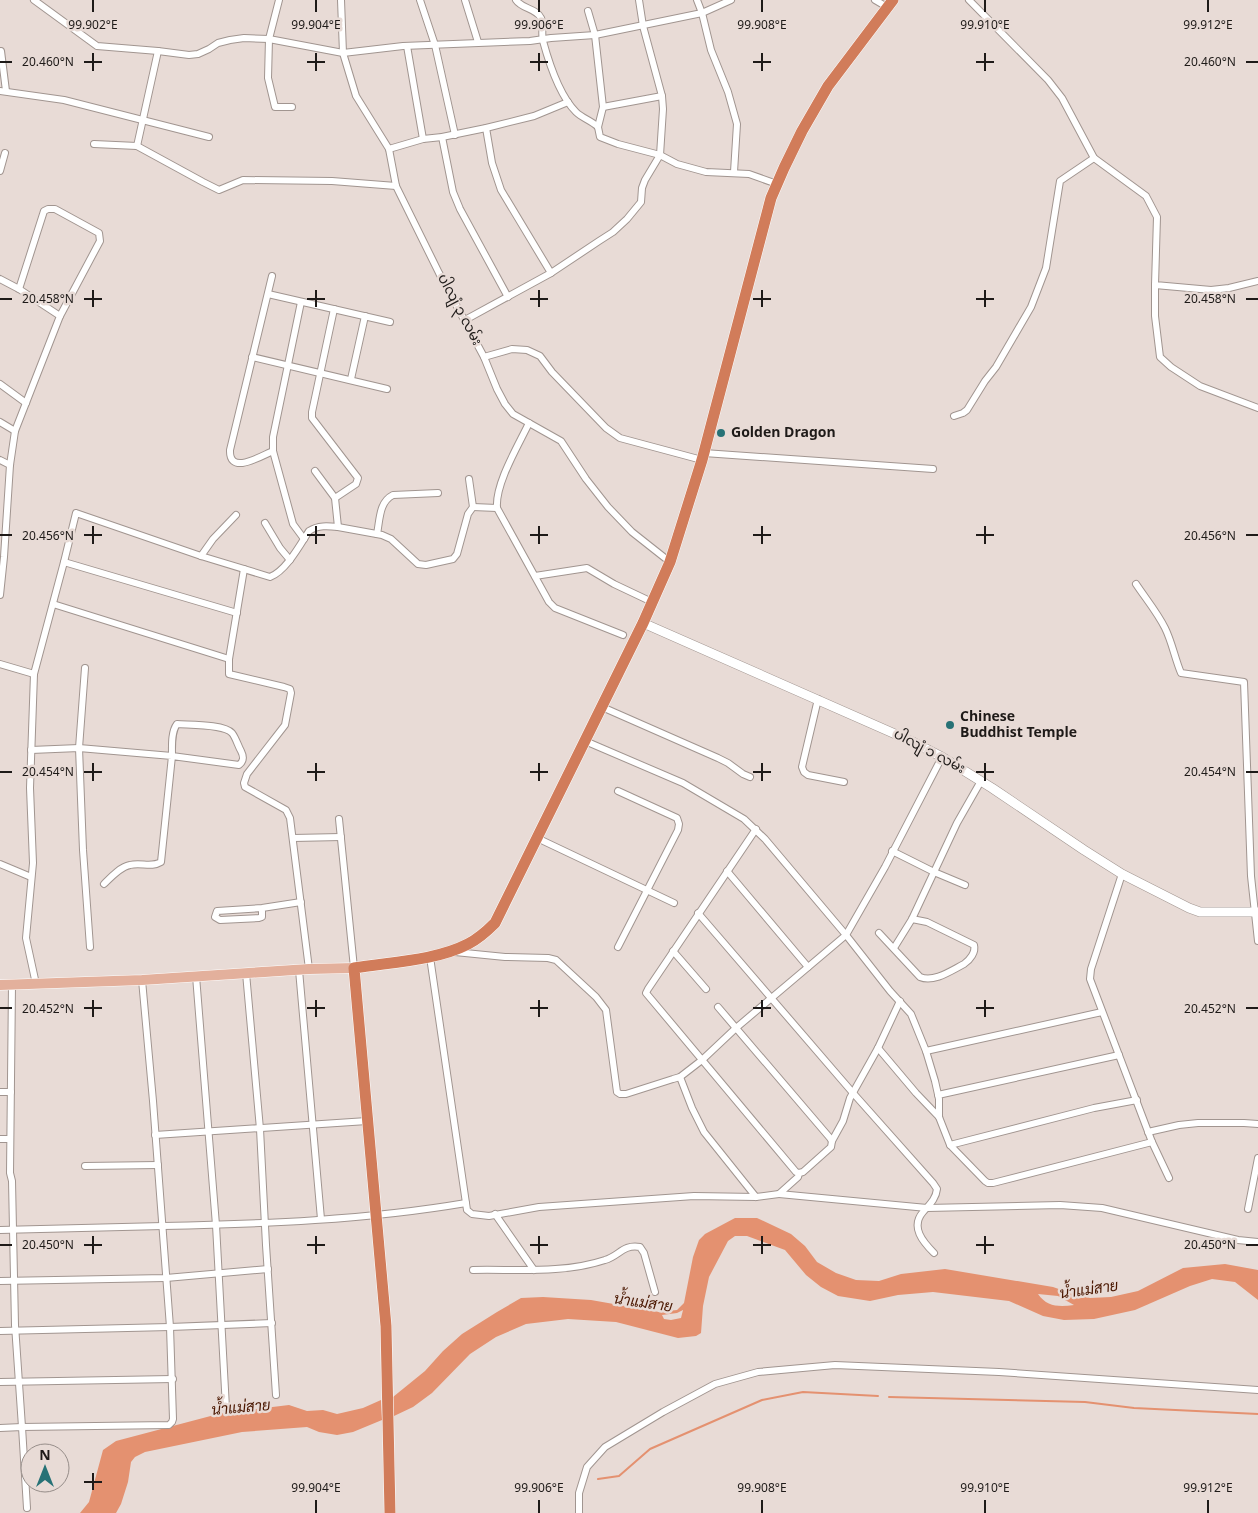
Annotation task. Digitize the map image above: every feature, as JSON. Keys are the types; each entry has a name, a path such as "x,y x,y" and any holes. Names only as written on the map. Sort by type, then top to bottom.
{"highway":[{"path":"390,1513 386,1326 354,968 430,957 451,952 469,944 495,923 643,623 670,562 703,456 771,198 777,184 802,131 828,86 890,3"}],"main road":[{"path":"0,985 142,980 304,969 354,968"}],"street":[{"path":"34,0 97,46 158,51 189,56 209,50 218,43 244,38 269,39 343,53 407,46 530,41 596,35 702,13 731,0"},
{"path":"279,0 269,39 268,78 275,107 292,107"},
{"name":"ပါလျံ ၃ လမ်း","path":"340,0 343,53 356,96 388,149 396,186 439,273 484,357 505,404 513,414 561,441 586,479 608,507 632,532 670,562"},
{"path":"420,0 435,45 455,134"},
{"path":"465,0 478,42"},
{"path":"516,0 518,3 536,12 542,18 542,39 560,88 576,112 598,127"},
{"path":"465,320 550,273 614,232 641,202 642,188 645,180 660,155 663,109 662,96 643,26 639,0"},
{"path":"698,0 711,50 728,92 737,124 734,172"},
{"path":"875,0 890,3"},
{"path":"969,0 1048,80 1062,98 1094,158 1146,196 1157,216 1155,316 1160,357 1171,367 1200,386 1258,408"},
{"path":"588,11 596,35 603,107 598,127 599,135 604,140 660,155 677,164 706,172 749,174 777,184"},
{"path":"407,46 423,139"},
{"path":"1,50 3,91 64,100 209,137"},
{"path":"137,146 158,51"},
{"path":"603,107 662,96"},
{"path":"388,149 423,139 486,128 534,116 568,102"},
{"path":"486,128 492,163 501,190 550,273"},
{"path":"442,137 452,192 508,297"},
{"path":"94,144 137,146 219,190 243,180 332,181 396,186"},
{"path":"0,171 5,153"},
{"path":"954,416 967,410 996,367 1031,308 1046,268 1060,181 1094,158"},
{"path":"0,595 4,519 15,431 60,316 100,241 99,233 55,209 44,211 19,289"},
{"path":"272,276 230,456 237,463 244,464 273,451"},
{"path":"0,279 60,316"},
{"path":"1156,285 1211,290 1258,281"},
{"path":"268,294 390,322"},
{"path":"301,302 275,419 273,451 293,524 304,539"},
{"path":"334,309 312,418 358,478 356,484 335,498"},
{"path":"351,379 365,316"},
{"path":"484,357 512,350 527,350 540,356 552,372 606,428 620,438 703,456 933,469"},
{"path":"252,357 387,389"},
{"path":"0,384 26,403"},
{"path":"0,422 15,431"},
{"path":"529,424 500,484 496,500 497,508 555,608 623,635"},
{"path":"0,460 10,465"},
{"path":"316,471 335,498 338,527"},
{"path":"36,984 26,938 33,863 30,788 34,674 76,513 201,556 270,577 276,575 290,560 309,531 314,527 323,526 377,534 391,539 418,564 426,565 453,559 457,554 468,514 473,507 469,479"},
{"path":"377,534 382,504 392,494 438,494"},
{"path":"473,507 497,508"},
{"path":"201,556 213,539 236,515"},
{"path":"265,523 280,548 290,560"},
{"path":"64,562 236,613"},
{"path":"535,576 587,568 614,584 652,602"},
{"path":"244,569 229,659 229,674 284,687 290,689 291,693 285,725 247,774 244,782"},
{"path":"1136,584 1156,611 1166,629 1181,673 1244,682 1251,876 1257,912 1258,941"},
{"path":"53,604 229,659"},
{"name":"ပါလျံ ၁ လမ်း","path":"643,623 818,699 942,757 1122,874 1189,908 1200,912 1257,912"},
{"path":"0,664 34,674"},
{"path":"85,668 79,748 83,850 90,947"},
{"path":"818,699 802,767 808,775 844,782"},
{"path":"602,707 718,758 750,777"},
{"path":"104,884 118,871 130,865 155,865 161,862 174,728 177,724 220,728 232,733 243,757 245,787 286,810 290,818 300,902 312,1126 321,1219"},
{"path":"585,741 683,783 727,808 756,829 846,936 890,992 911,1014 926,1051 938,1095 939,1117 950,1146 985,1181 994,1183 1152,1142"},
{"path":"31,750 79,748 172,756 235,765 242,762"},
{"path":"451,952 556,960 596,997 606,1010 614,1078 617,1092 620,1094 626,1094 680,1077 846,936 942,757"},
{"path":"894,948 912,919 957,824 981,781"},
{"path":"618,791 677,818 679,824 678,830 618,947"},
{"path":"339,819 354,968"},
{"path":"756,829 698,912 646,994 796,1172 799,1173"},
{"path":"293,838 341,837"},
{"path":"536,838 674,903"},
{"path":"892,852 965,885"},
{"path":"1,867 31,877"},
{"path":"726,871 808,967"},
{"path":"1122,874 1091,969 1090,979 1148,1132 1169,1178"},
{"path":"262,908 262,917 259,918 220,920 216,917 217,911 262,908 300,902"},
{"path":"698,912 938,1190 927,1208 920,1215 918,1224 921,1239 934,1253"},
{"path":"879,933 920,978 924,979 932,979 964,964 972,956 975,949 974,945 926,922 912,919"},
{"path":"673,951 706,989"},
{"path":"430,957 466,1204 467,1210 472,1214 488,1216 539,1206 694,1196 756,1197 779,1194 927,1208 1060,1205 1102,1208 1238,1240 1258,1242"},
{"path":"246,973 260,1129 276,1395"},
{"path":"196,976 216,1225 226,1408"},
{"path":"0,1428 169,1425 174,1419 170,1327 142,980"},
{"path":"12,985 10,1139 12,1230 15,1331 20,1381 27,1508"},
{"path":"779,1194 798,1177 799,1173 803,1172 831,1147 843,1121 850,1098 878,1048 900,1001"},
{"path":"718,1007 832,1142"},
{"path":"926,1051 1102,1012"},
{"path":"878,1048 939,1117"},
{"path":"938,1095 1119,1055"},
{"path":"680,1077 704,1132 756,1197"},
{"path":"0,1092 11,1092"},
{"path":"950,1146 1094,1108 1137,1100"},
{"path":"155,1135 367,1121"},
{"path":"1148,1132 1198,1123 1258,1124"},
{"path":"0,1139 10,1139"},
{"path":"1248,1209 1258,1158"},
{"path":"85,1166 158,1165"},
{"path":"0,1230 266,1223 376,1215 466,1204"},
{"path":"495,1214 534,1270"},
{"path":"473,1270 534,1270 576,1267 606,1260 627,1247 633,1246 640,1247 644,1253 655,1292"},
{"path":"0,1281 166,1278 268,1269"},
{"path":"0,1331 272,1323"},
{"path":"579,1513 579,1493 587,1467 605,1447 663,1412 715,1384 758,1372 835,1365 999,1372 1258,1390"},
{"path":"0,1382 173,1379"}],"shaded area":[{"path":"735,1218 757,1218 791,1234 805,1246 817,1262 836,1273 856,1280 879,1281 901,1274 945,1269 1053,1287 1090,1298 1111,1297 1138,1291 1183,1268 1225,1264 1258,1270 1258,1300 1235,1282 1212,1279 1190,1286 1135,1310 1094,1319 1064,1320 1043,1316 1009,1301 933,1292 898,1295 870,1301 838,1296 821,1287 806,1275 785,1250 747,1236 735,1236 728,1241 709,1277 703,1306 701,1333 696,1336 678,1338 616,1322 568,1319 526,1324 496,1337 470,1354 432,1393 413,1407 394,1416 393,1397 425,1371 462,1334 521,1298 543,1297 591,1300 659,1312 677,1310 684,1303 693,1257 699,1240 705,1234","holes":["1038,1294 1058,1296 1074,1305 1049,1304","683,1310 681,1318 664,1319 662,1315 677,1313"]},
{"path":"381,1400 382,1420 353,1432 337,1435 319,1432 307,1427 242,1432 145,1452 135,1457 131,1462 128,1482 116,1513 80,1513 89,1502 103,1450 116,1441 222,1413 289,1405 307,1411 323,1410 337,1414 363,1408"}],"waterway":[{"path":"598,1479 619,1476 650,1449 762,1400 803,1392 878,1396"},
{"path":"889,1397 1085,1402 1134,1408 1258,1414"}],"place":[{"name":"Golden Dragon","path":"721,433"},
{"name":"Chinese Buddhist Temple","path":"950,725"}],"water label":[{"name":"น้ำแม่สาย","path":"1089,1291"},
{"name":"น้ำแม่สาย","path":"643,1304"},
{"name":"น้ำแม่สาย","path":"241,1409"}]}
